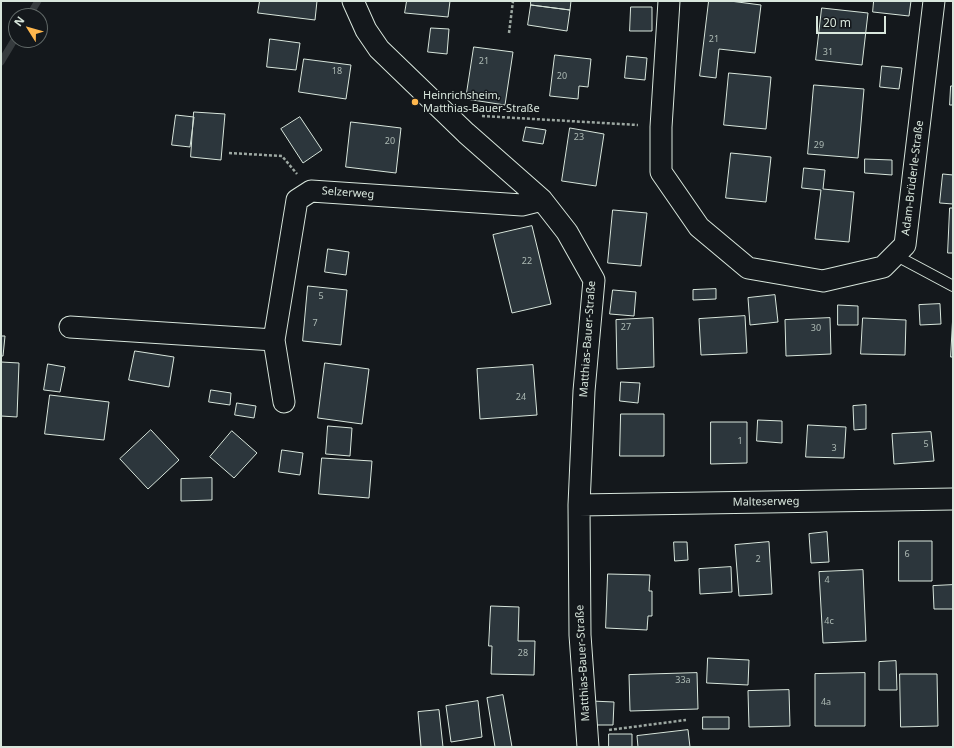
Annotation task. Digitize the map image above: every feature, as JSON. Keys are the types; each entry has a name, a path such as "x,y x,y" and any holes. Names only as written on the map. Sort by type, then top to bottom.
{"street":[{"name":"Matthias-Bauer-Straße","path":"353,1 366,30 379,49 446,114 542,200 567,232 594,280 584,391 579,505 580,635 587,740"},
{"name":"Adam-Brüderle-Straße","path":"669,1 661,126 661,172 699,227 748,268 823,281 883,267 905,245 934,1"},
{"name":"Selzerweg","path":"284,402 274,340 297,200 311,190 522,205 542,200"},
{"path":"70,327 274,340"},
{"name":"Malteserweg","path":"579,505 953,499"}],"lane":[{"path":"895,255 953,286"}],"path":[{"path":"509,33 514,1"},
{"path":"446,114 661,126"},
{"path":"229,153 282,156 311,190"},
{"path":"587,740 686,720"}],"building":[{"path":"260,1 317,1 315,20 258,13"},
{"path":"407,1 450,1 448,17 405,13"},
{"path":"531,1 571,1 570,10 531,5"},
{"path":"709,1 730,1 761,5 755,53 719,49 716,78 700,76"},
{"path":"874,1 911,1 909,16 873,12"},
{"path":"531,5 570,10 567,31 528,25"},
{"path":"631,7 652,7 652,31 630,31"},
{"path":"822,8 868,13 862,65 816,60"},
{"path":"431,28 449,29 447,54 428,52"},
{"path":"270,39 300,43 296,70 267,67"},
{"path":"474,47 513,52 505,105 466,99"},
{"path":"555,55 591,59 588,87 579,86 578,99 550,96"},
{"path":"627,56 647,58 645,80 625,78"},
{"path":"304,59 351,65 346,99 299,92"},
{"path":"882,66 902,68 899,89 880,87"},
{"path":"729,73 771,77 766,129 724,125"},
{"path":"814,85 864,89 858,158 808,154"},
{"path":"951,86 953,86 953,105 950,105"},
{"path":"194,112 225,114 221,160 191,157"},
{"path":"176,115 194,117 190,147 172,145"},
{"path":"300,117 322,150 303,163 281,129"},
{"path":"351,122 401,128 396,173 346,167"},
{"path":"526,127 546,130 543,144 523,141"},
{"path":"570,128 604,134 596,186 562,181"},
{"path":"731,153 771,157 766,202 726,198"},
{"path":"865,159 892,160 892,175 865,173"},
{"path":"804,168 825,170 823,189 854,192 849,242 815,239 821,190 802,188"},
{"path":"943,174 953,175 953,204 940,203"},
{"path":"950,208 953,208 953,253 948,253"},
{"path":"613,210 647,213 641,266 608,263"},
{"path":"532,226 551,304 512,313 493,235"},
{"path":"328,249 349,252 346,275 325,272"},
{"path":"308,286 347,290 341,345 303,341"},
{"path":"716,289 716,299 693,300 693,290"},
{"path":"613,290 636,292 634,316 610,314"},
{"path":"775,295 778,322 750,325 748,298"},
{"path":"940,304 941,324 920,325 919,305"},
{"path":"838,305 858,306 858,325 838,325"},
{"path":"953,313 953,357 951,357"},
{"path":"745,316 747,353 701,355 699,319"},
{"path":"653,318 654,367 617,369 616,320"},
{"path":"830,318 831,354 786,356 785,320"},
{"path":"863,318 906,320 905,355 861,354"},
{"path":"1,336 5,336 3,356 1,356"},
{"path":"135,351 174,357 169,387 129,380"},
{"path":"1,362 19,363 17,417 1,416"},
{"path":"325,363 369,369 362,424 318,418"},
{"path":"48,364 65,367 60,392 44,390"},
{"path":"533,365 537,415 480,419 477,369"},
{"path":"621,382 640,383 638,403 620,401"},
{"path":"211,390 231,393 230,405 209,402"},
{"path":"50,395 109,402 104,440 45,434"},
{"path":"237,403 256,406 254,418 235,415"},
{"path":"866,405 866,429 854,430 853,406"},
{"path":"621,414 664,414 664,456 620,456"},
{"path":"758,420 782,421 782,443 757,441"},
{"path":"711,422 747,422 747,463 711,464"},
{"path":"808,425 846,427 844,458 806,457"},
{"path":"328,426 352,428 350,456 326,454"},
{"path":"151,430 179,460 148,489 120,459"},
{"path":"232,431 257,453 234,478 210,457"},
{"path":"931,432 934,461 894,464 892,434"},
{"path":"282,450 303,453 300,475 279,472"},
{"path":"322,458 372,461 369,498 319,494"},
{"path":"212,478 212,500 181,501 181,479"},
{"path":"827,532 829,562 811,563 809,534"},
{"path":"899,541 932,541 932,581 899,581"},
{"path":"674,542 687,542 688,560 675,561"},
{"path":"769,542 772,594 739,596 735,545"},
{"path":"731,567 732,592 700,594 699,569"},
{"path":"863,570 866,641 823,643 819,572"},
{"path":"608,574 650,575 649,591 652,591 652,616 648,616 647,630 606,628"},
{"path":"953,585 953,609 934,609 933,586"},
{"path":"491,606 519,607 518,641 535,641 534,675 491,674 492,646 489,646"},
{"path":"708,658 749,660 748,685 707,683"},
{"path":"896,661 897,690 879,690 879,662"},
{"path":"697,673 698,709 630,711 629,675"},
{"path":"865,673 865,726 815,726 815,674"},
{"path":"900,674 937,674 938,726 901,727"},
{"path":"789,690 790,726 749,727 748,691"},
{"path":"503,695 512,747 495,747 487,698"},
{"path":"478,701 482,737 451,742 446,706"},
{"path":"591,701 614,702 613,725 590,725"},
{"path":"439,710 443,747 421,747 418,712"},
{"path":"703,717 729,717 729,729 703,729"},
{"path":"688,730 690,747 638,747 637,736"},
{"path":"609,734 632,734 632,747 609,747"}],"waterway":[{"path":"34,8 38,1"},
{"path":"1,62 9,48"}],"place":[{"name":"Heinrichsheim, Matthias-Bauer-Straße","path":"415,102"}]}
